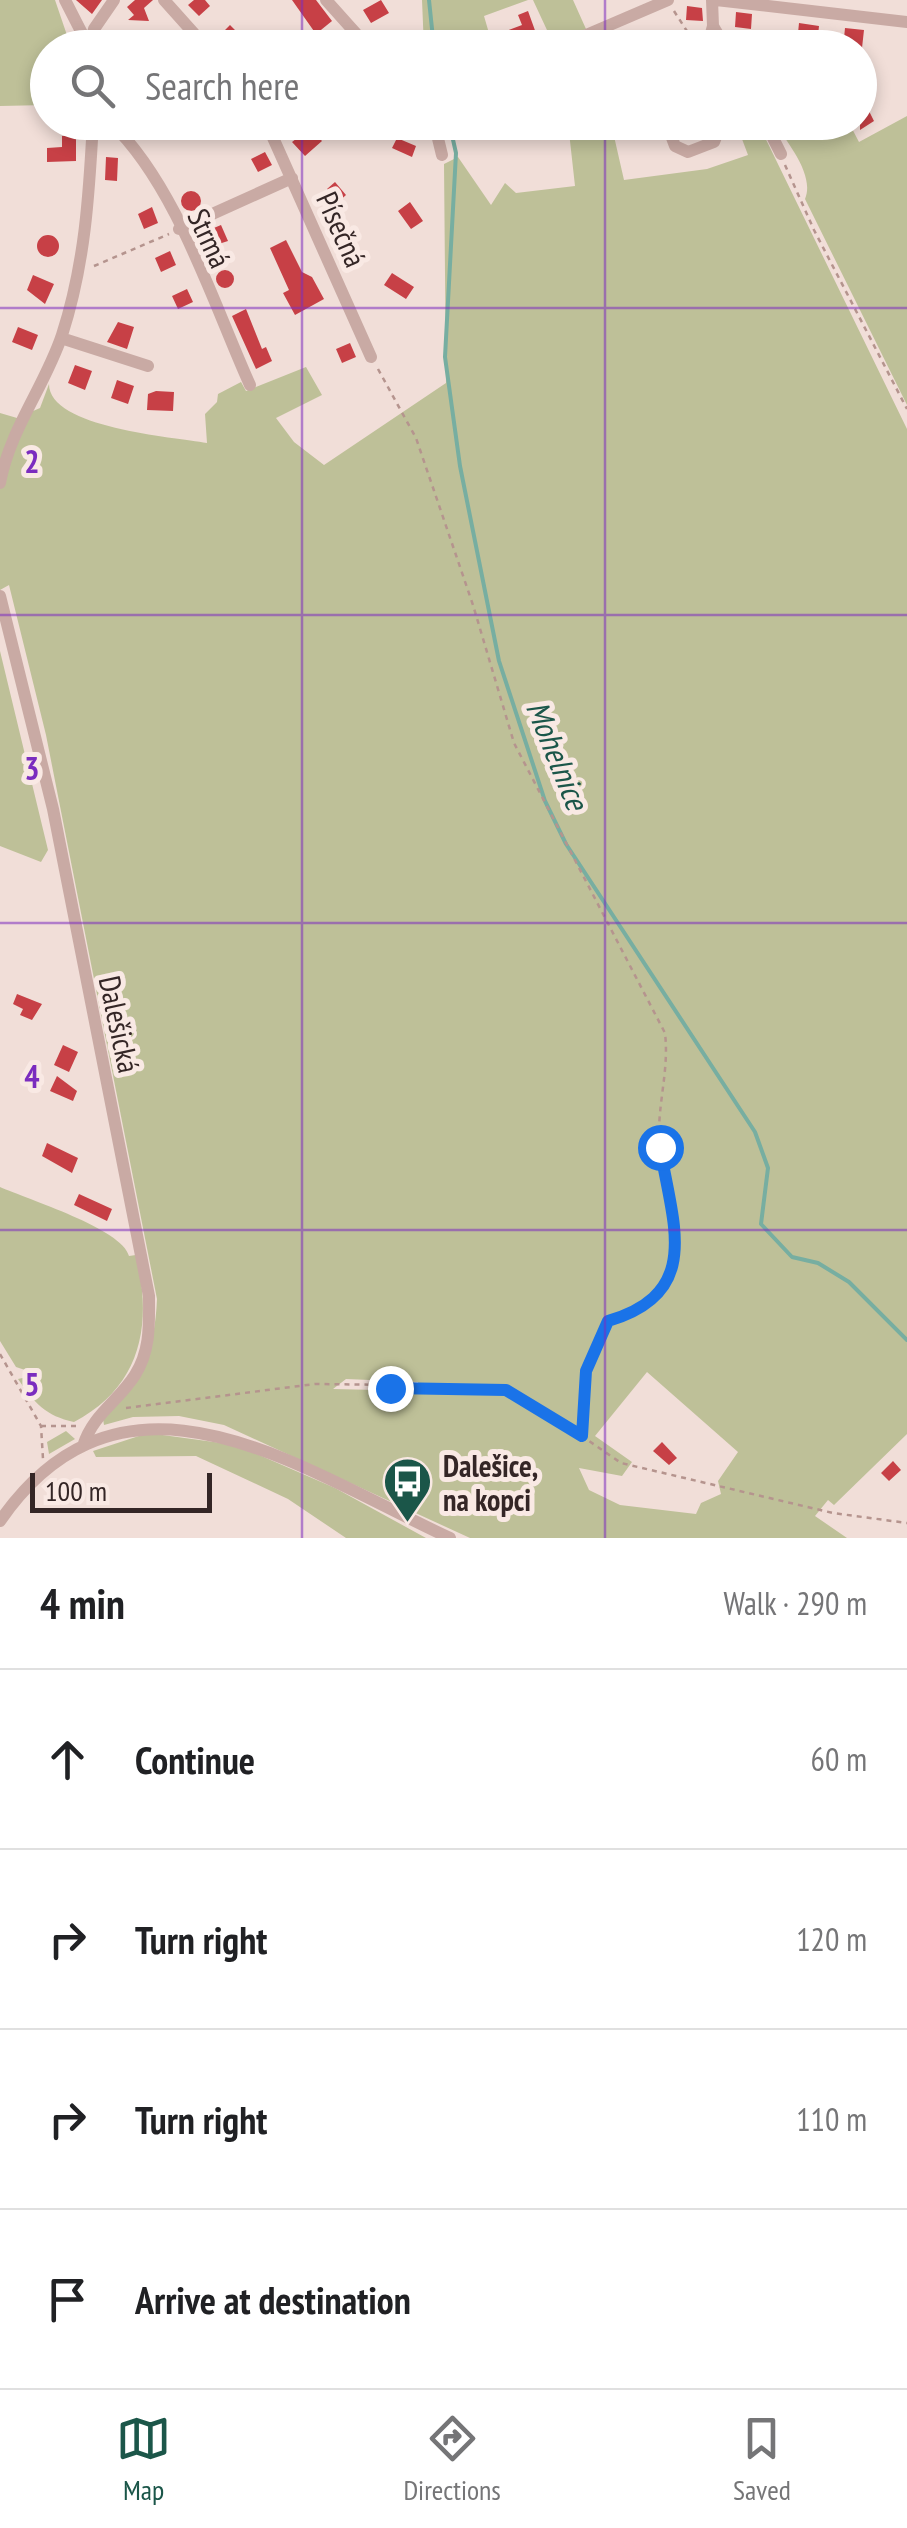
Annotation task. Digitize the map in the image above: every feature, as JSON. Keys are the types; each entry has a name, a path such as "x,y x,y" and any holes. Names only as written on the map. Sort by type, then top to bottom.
{"street":[{"path":"65,0 80,30"},
{"path":"94,30 114,0"},
{"path":"164,0 191,30"},
{"path":"326,0 353,30"},
{"path":"598,30 669,0"},
{"path":"712,30 714,0 907,22"},
{"path":"713,26 715,30"},
{"path":"0,483 4,460 61,338 79,273 90,216 92,140"},
{"name":"Strmá","path":"126,140 142,158 180,229 250,385"},
{"name":"Písečná","path":"274,140 371,357"},
{"path":"438,140 442,155"},
{"path":"673,140 675,146 688,152 715,140"},
{"path":"773,140 780,154"},
{"path":"180,229 292,178"},
{"path":"61,338 148,366"},
{"name":"Dalešická","path":"0,596 52,809 149,1296 150,1338 142,1360 127,1386 89,1427 83,1446"},
{"path":"0,1521 47,1470 83,1446 150,1427 209,1432 363,1495 450,1538"}],"path":[{"path":"669,0 685,30"},
{"path":"780,154 814,230 907,409"},
{"path":"79,273 180,229"},
{"path":"371,357 416,438 514,743 665,1034 668,1068 659,1129 677,1250 670,1274 652,1304 608,1321 586,1371 582,1436"},
{"path":"0,1354 42,1426 40,1452 47,1470"},
{"path":"100,1413 194,1396 315,1384 483,1386 528,1399 621,1463 833,1514 907,1524"},
{"path":"42,1426 89,1427"}],"green space":[{"path":"0,0 55,0 65,30 30,30 30,105 0,106"},
{"path":"422,0 528,0 484,16 488,30 423,30"},
{"path":"533,0 573,0 586,29 547,30"},
{"path":"907,116 907,405 805,199 803,170 786,140 859,142 877,140 877,132"},
{"path":"570,140 615,140 624,180 707,169 748,155 742,140 766,140 907,429 907,1434 834,1505 828,1500 815,1516 847,1538 470,1538 224,1425 179,1416 133,1417 104,1425 103,1419 127,1393 144,1365 157,1299 46,735 9,585 0,590 0,413 17,418 40,408 49,384 54,399 90,420 115,428 207,443 205,414 217,402 218,394 241,382 246,391 306,367 322,395 276,418 294,442 324,465 446,383 444,164 458,157 491,205 505,183 516,193 575,186","holes":["647,1372 738,1452 718,1481 721,1494 701,1503 696,1514 620,1505 589,1490 579,1468 622,1476 632,1462 595,1436","346,1379 418,1382 420,1391 333,1389"]},
{"path":"0,651 48,850 41,862 0,846"},
{"path":"0,1187 93,1225 123,1246 129,1256 136,1255 143,1306 137,1352 114,1391 97,1408 74,1422 35,1402 18,1379 27,1377 25,1370 16,1367 0,1341"},
{"path":"66,1431 75,1439 49,1454 47,1442"},
{"path":"148,1433 236,1445 335,1488 426,1538 346,1538 288,1499 196,1456 96,1457 93,1451"}],"building":[{"path":"76,0 102,0 92,14"},
{"path":"135,0 153,0 144,8 149,21 128,20 134,15 127,7"},
{"path":"194,0 205,0 210,6 199,16 188,5"},
{"path":"292,0 316,0 332,21 321,30 313,30"},
{"path":"381,0 389,13 371,23 363,10"},
{"path":"687,6 702,8 703,21 686,20"},
{"path":"528,11 535,30 509,30 522,25 518,15"},
{"path":"736,12 752,14 751,29 735,27"},
{"path":"799,23 819,26 819,30 798,30"},
{"path":"62,140 76,140 76,161 47,162 47,148 62,147"},
{"path":"295,140 322,141 305,156 292,142"},
{"path":"396,140 416,146 412,157 392,148"},
{"path":"265,152 272,165 258,172 251,159"},
{"path":"106,157 118,158 117,181 105,180"},
{"path":"335,182 346,195 337,203 327,189"},
{"path":"187,191 195,191 201,201 195,211 187,211 181,205 181,197"},
{"path":"410,202 423,221 411,229 398,211"},
{"path":"152,207 158,223 144,229 138,214"},
{"path":"221,225 228,241 203,249 197,235"},
{"path":"48,235 59,246 48,257 37,246"},
{"path":"286,240 302,272 312,277 324,299 295,315 283,293 289,290 270,248"},
{"path":"170,251 176,265 161,272 155,258"},
{"path":"225,270 234,279 225,288 216,279"},
{"path":"392,273 414,287 406,299 384,285"},
{"path":"33,275 54,284 45,304 27,290"},
{"path":"187,289 193,302 178,309 172,296"},
{"path":"246,309 262,349 266,347 272,361 256,369 232,316"},
{"path":"118,322 134,327 127,349 107,342"},
{"path":"18,327 38,335 32,350 12,342"},
{"path":"350,343 356,357 342,363 336,349"},
{"path":"75,365 92,371 85,390 68,383"},
{"path":"117,380 134,386 128,404 111,398"},
{"path":"174,392 173,411 147,410 148,394"},
{"path":"17,994 42,1004 32,1020 20,1015 23,1009 13,1004"},
{"path":"63,1045 78,1052 69,1072 54,1065"},
{"path":"57,1076 77,1091 73,1101 50,1091"},
{"path":"47,1143 78,1158 72,1173 42,1156"},
{"path":"79,1194 112,1209 107,1221 74,1205"},
{"path":"662,1442 677,1458 669,1465 653,1451"},
{"path":"893,1461 901,1470 889,1481 881,1473"}],"waterway":[{"name":"Mohelnice","path":"429,0 432,30"},
{"name":"Mohelnice","path":"453,140 456,153 445,357 460,466 499,661 545,801 566,844 755,1132 768,1168 761,1224 792,1257 818,1263 849,1282 907,1340"}],"place":[{"name":"Dalešice, na kopci","path":"408,1524"}],"route":[{"path":"390,1388 444,1385 506,1390 528,1399 582,1436 580,1406 586,1371 600,1347 608,1321 652,1304 670,1274 677,1250 660,1147"}]}
